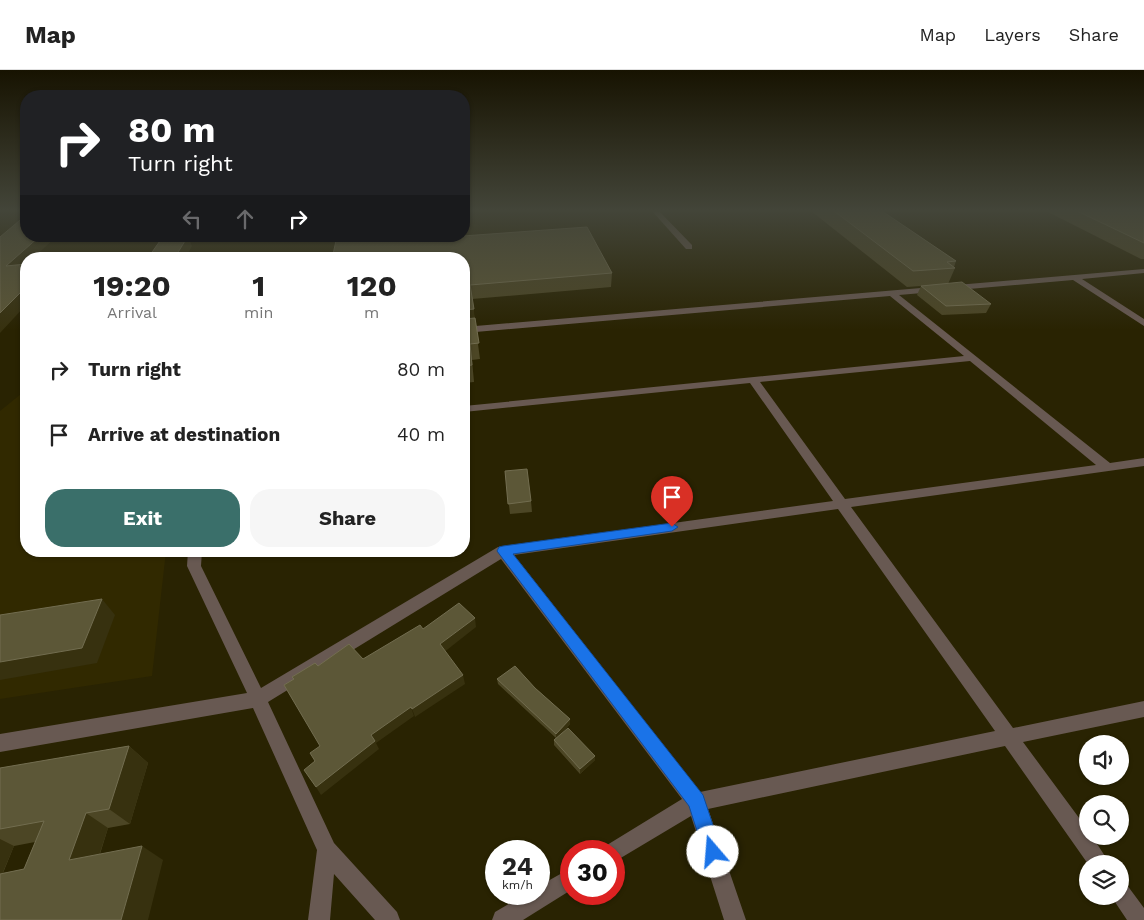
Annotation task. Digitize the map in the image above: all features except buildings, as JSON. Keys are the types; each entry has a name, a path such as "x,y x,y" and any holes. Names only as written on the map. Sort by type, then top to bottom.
{"street":[{"path":"470,329 1144,271"},
{"path":"1074,277 1144,323"},
{"path":"892,293 1107,467"},
{"path":"470,408 972,358"},
{"path":"753,380 1094,855"},
{"path":"0,742 258,699 503,551 1144,462"},
{"path":"503,551 696,802 735,920"},
{"path":"195,557 194,566 258,699 327,850 389,920"},
{"path":"625,845 696,802 1144,709"},
{"path":"319,920 327,850"},
{"path":"503,920 560,885"},
{"path":"1129,905 1140,920"}],"shaded area":[{"path":"20,395 20,557 165,557 152,676 0,699 0,411"}],"route":[{"path":"672,527 503,551 696,802 713,852"}]}
